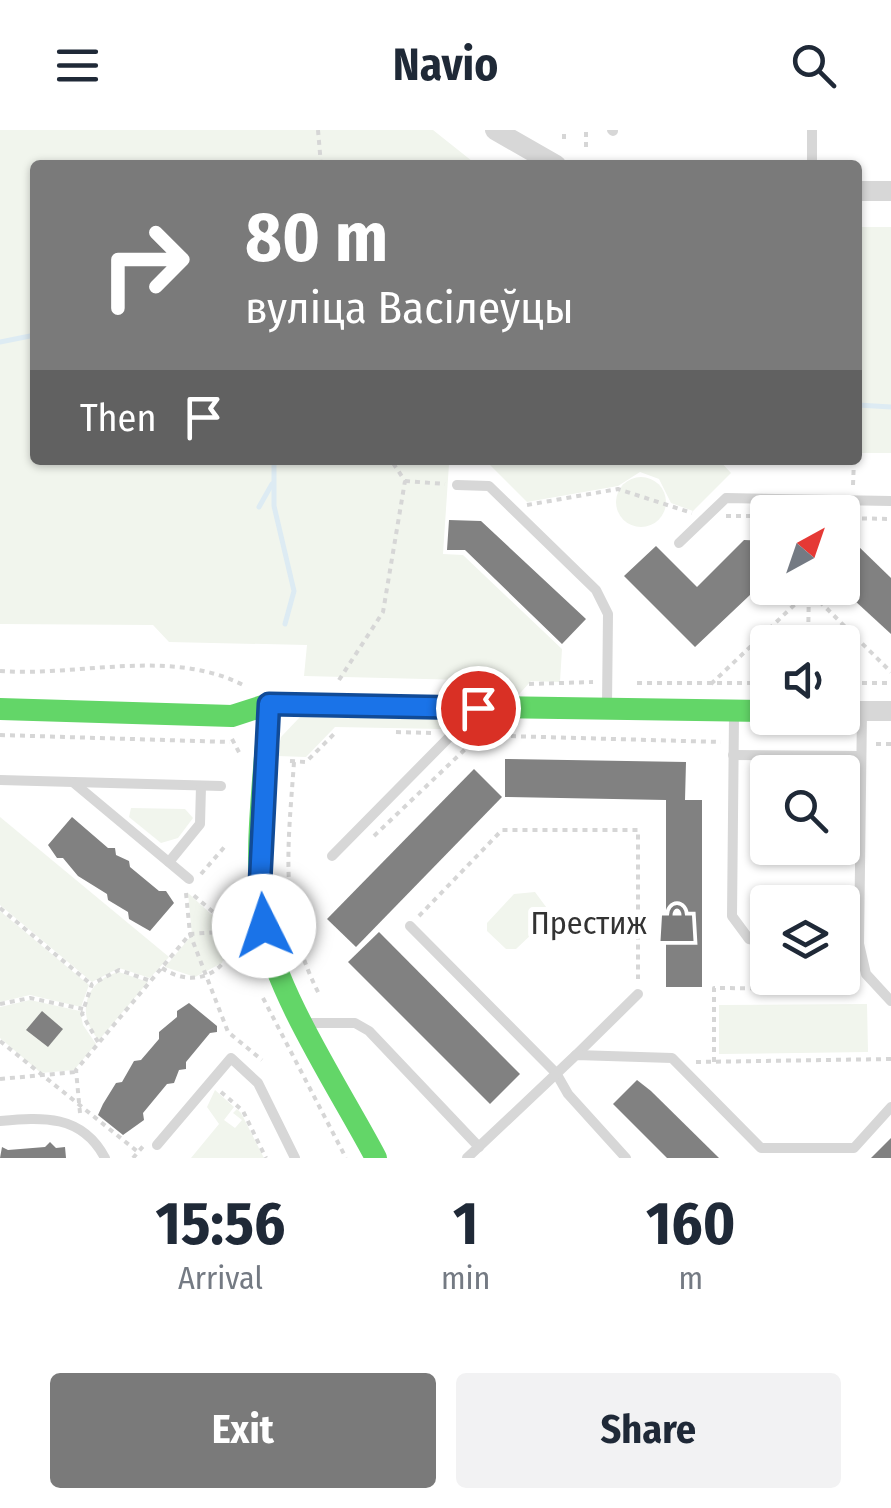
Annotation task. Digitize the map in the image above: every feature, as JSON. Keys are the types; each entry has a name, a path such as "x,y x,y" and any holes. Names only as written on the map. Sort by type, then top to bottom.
{"street":[{"path":"495,130 547,160"},
{"path":"862,191 891,191"},
{"path":"269,704 260,882 264,926 276,969 376,1158"},
{"path":"0,709 232,716 269,704 750,711"},
{"path":"860,711 891,711"}],"lane":[{"path":"812,130 812,160"},
{"path":"457,486 488,486 596,590 608,614 607,710"},
{"path":"679,543 726,498 750,498"},
{"path":"860,500 891,500"},
{"path":"332,856 478,708"},
{"path":"734,711 732,916 750,939"},
{"path":"859,735 860,885"},
{"path":"733,755 750,755"},
{"path":"0,780 221,786"},
{"path":"74,782 169,862 188,885"},
{"path":"169,862 200,824 202,786"},
{"path":"410,926 556,1073 568,1094 626,1158"},
{"path":"860,948 866,974 890,998"},
{"path":"467,1158 638,994"},
{"path":"306,1023 356,1023 368,1031 480,1147"},
{"path":"576,1055 676,1062 761,1148 854,1148 891,1108"},
{"path":"157,1146 231,1058 250,1074 295,1158"},
{"path":"0,1121 49,1117 82,1131 104,1158"}],"path":[{"path":"318,130 321,160"},
{"path":"564,130 564,140"},
{"path":"586,130 586,148"},
{"path":"322,704 383,612 405,481 394,465"},
{"path":"853,495 854,465"},
{"path":"405,481 457,486"},
{"path":"527,505 618,489 706,514 750,515"},
{"path":"860,518 891,519"},
{"path":"711,684 793,605"},
{"path":"824,605 891,672"},
{"path":"0,672 45,674 191,667 233,680 269,704"},
{"path":"860,683 891,684"},
{"path":"334,1023 301,959 290,921 286,880 294,762 306,762 336,731 356,731"},
{"path":"395,732 734,742"},
{"path":"0,735 232,742"},
{"path":"364,846 479,736"},
{"path":"862,744 891,744"},
{"path":"410,926 502,830 638,830 638,994"},
{"path":"188,885 234,930"},
{"path":"0,908 92,985"},
{"path":"82,1131 76,1072 190,934 234,930"},
{"path":"162,968 184,978 206,976 230,954 234,930"},
{"path":"190,934 228,1032 262,1060"},
{"path":"99,1043 85,1024 83,1010 92,985 119,970 151,981"},
{"path":"714,1062 714,988 878,989"},
{"path":"0,1004 30,998 83,1010"},
{"path":"0,1040 138,1152"},
{"path":"676,1062 891,1059"},
{"path":"0,1079 76,1072"},
{"path":"210,1083 243,1111 266,1158"},
{"path":"132,1147 133,1158"}],"shaded area":[{"path":"0,130 433,130 471,160 30,160 30,465 449,465 443,554 463,555 562,649 560,682 531,681 513,701 479,700 465,680 304,676 307,645 169,642 153,625 0,624"},
{"path":"862,227 891,227 891,453 862,453"},
{"path":"490,465 724,465 731,473 693,511 671,503 659,479 640,472 618,486 527,502"},
{"path":"641,477 659,484 666,502 659,520 641,527 623,520 616,502 623,484"},
{"path":"300,717 448,718 442,729 335,727 306,757 277,756 281,737"},
{"path":"131,808 185,809 193,818 178,838 161,843 129,817"},
{"path":"0,817 169,957 150,978 119,968 92,982 0,905"},
{"path":"535,892 552,915 516,949 506,949 487,931 487,923 514,894"},
{"path":"188,893 232,933 222,963 195,977 165,967 192,935"},
{"path":"0,911 89,985 81,1007 30,995 0,1002"},
{"path":"119,972 148,982 99,1040 87,1020 87,1000 98,982"},
{"path":"30,1000 80,1011 83,1025 96,1044 74,1070 41,1073 0,1038 0,1007"},
{"path":"867,1004 868,1052 719,1054 719,1005"},
{"path":"215,1090 234,1107 224,1120 235,1128 242,1120 233,1113 237,1109 264,1158 191,1158 219,1124 207,1107"}],"building":[{"path":"449,520 481,521 586,619 562,644 465,550 447,550"},
{"path":"744,540 750,540 750,595 695,647 624,576 656,546 697,587"},
{"path":"860,548 891,578 891,634 859,605"},
{"path":"505,759 686,762 685,800 702,800 702,987 666,987 666,800 505,797"},
{"path":"474,769 502,797 356,947 327,919"},
{"path":"72,817 108,848 115,848 116,855 129,861 130,867 159,891 166,891 174,903 150,931 129,919 128,912 108,900 107,894 78,876 48,845"},
{"path":"379,932 520,1074 490,1104 348,962"},
{"path":"189,1003 217,1026 217,1032 210,1033 186,1062 186,1069 179,1070 174,1083 167,1084 143,1113 144,1120 123,1135 98,1115 103,1104 134,1061 141,1060 159,1039 159,1032"},
{"path":"42,1011 63,1029 48,1047 26,1030"},
{"path":"637,1080 719,1158 667,1158 613,1104"},
{"path":"891,1138 891,1158 871,1158"},
{"path":"50,1142 56,1148 65,1147 66,1158 0,1158 2,1147 45,1147"}],"waterway":[{"path":"0,342 30,336"},
{"path":"862,405 891,407"},
{"path":"274,465 274,506 294,591 285,624"},
{"path":"259,507 272,484"}],"traffic: fast":[{"path":"269,704 259,843 264,925 296,1012 376,1158"},
{"path":"0,709 232,716 269,704 750,711"}],"place":[{"name":"Престиж","path":"677,923"}],"route":[{"path":"264,926 260,882 269,704 478,708"}]}
